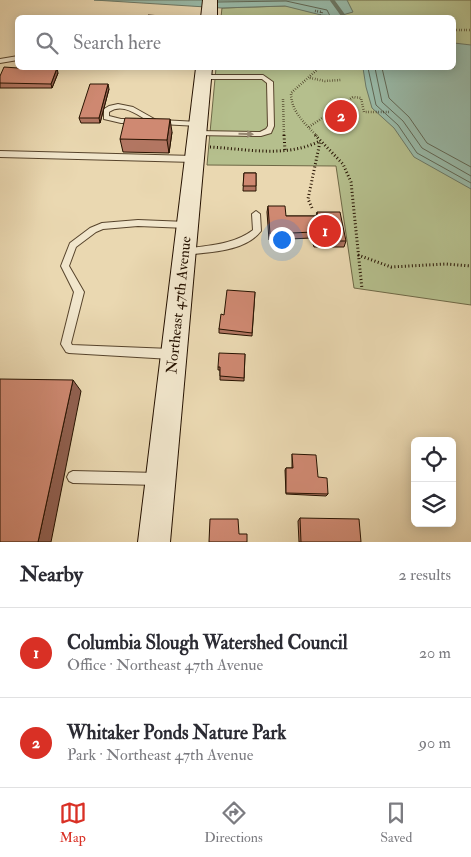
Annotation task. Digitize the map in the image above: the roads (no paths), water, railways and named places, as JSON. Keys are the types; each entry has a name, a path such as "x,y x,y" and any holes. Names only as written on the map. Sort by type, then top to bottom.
{"street":[{"name":"Northeast 47th Avenue","path":"154,542 203,72"}],"lane":[{"path":"0,61 15,58"},
{"path":"0,154 196,141 261,134 269,131 271,126 270,82 267,79 263,77 203,72"},
{"path":"155,122 110,119 106,116 106,111 116,105 127,107 196,141"},
{"path":"185,252 234,246 249,238 257,231 256,214"},
{"path":"174,354 69,349 66,344 79,292 65,266 73,245 93,230 102,226 138,223 188,225"},
{"path":"73,477 160,479"}],"water":[{"path":"94,0 347,0 353,12 342,15 321,15 285,6 222,8"},
{"path":"456,43 471,45 471,189 414,157 394,128 372,108 363,70 456,70"}],"waterway":[{"path":"332,0 343,15"}],"place":[{"name":"Whitaker Ponds Nature Park","path":"341,116"},
{"name":"Columbia Slough Watershed Council","path":"325,231"}]}
